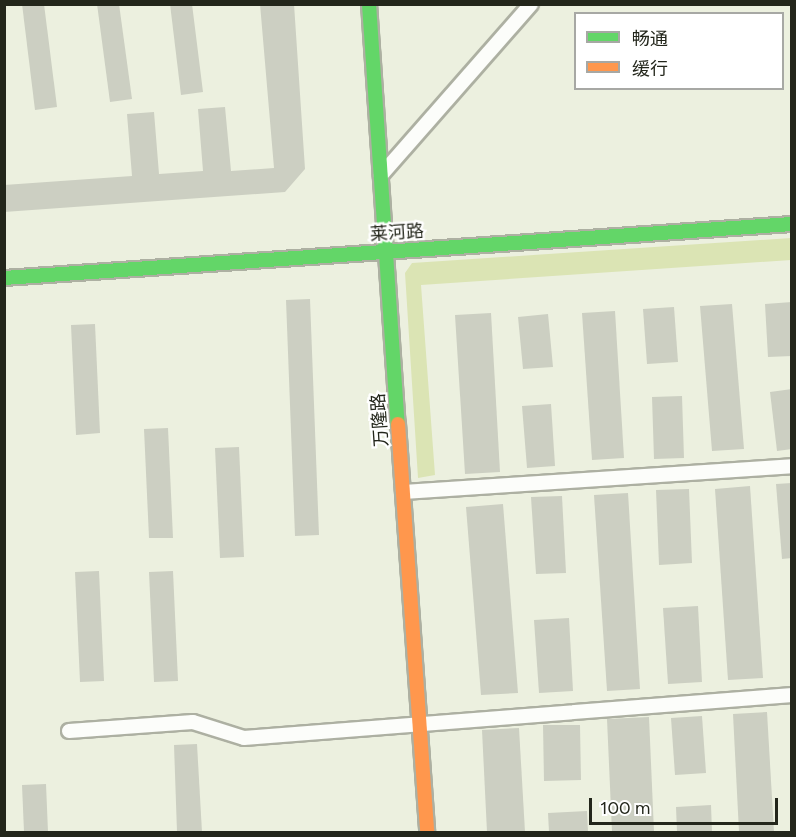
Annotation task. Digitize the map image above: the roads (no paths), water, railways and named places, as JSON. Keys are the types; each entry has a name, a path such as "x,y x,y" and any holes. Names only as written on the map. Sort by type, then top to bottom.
{"street":[{"name":"万隆路","path":"369,4 427,832"},
{"path":"381,175 531,4"},
{"name":"莱河路","path":"4,278 792,224"},
{"path":"404,492 792,466"},
{"path":"69,731 193,722 244,738 419,720 792,695"}]}
